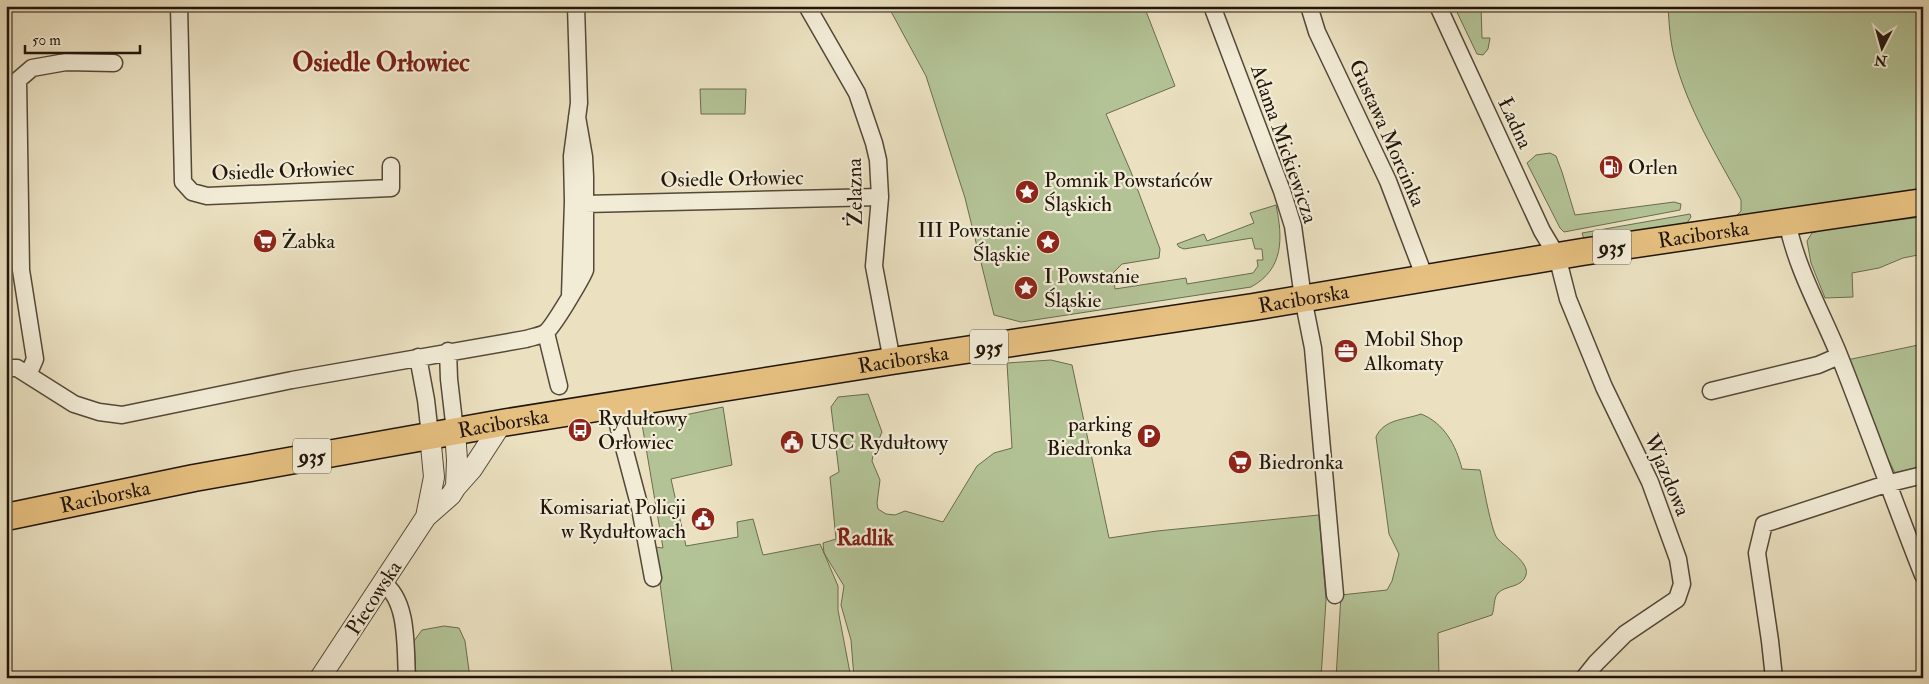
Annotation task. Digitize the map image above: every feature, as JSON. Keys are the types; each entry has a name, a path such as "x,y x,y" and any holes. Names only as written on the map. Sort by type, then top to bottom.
{"main road":[{"name":"Raciborska","path":"6,517 203,476 502,423 1303,298 1557,256 1923,202"}],"street":[{"name":"Osiedle Orłowiec","path":"179,6 183,182 192,192 206,196 391,188 390,166"},
{"path":"6,368 17,368 74,404 99,412 122,415 220,393 448,351 526,339 546,333 554,324 582,279 584,270 579,202 584,157 578,117 580,103 576,6"},
{"name":"Żelazna","path":"807,6 857,93 874,143 878,160 880,197 874,266 892,361"},
{"name":"Adama Mickiewicza","path":"1212,6 1293,226 1303,298 1313,348 1335,595"},
{"name":"Gustawa Morcinka","path":"1310,6 1317,32 1388,180 1425,278"},
{"name":"Ładna","path":"1438,6 1542,231 1557,256"},
{"path":"28,375 35,359 21,270 13,150 18,80 32,68 66,62 114,63"},
{"name":"Osiedle Orłowiec","path":"579,202 880,197"},
{"path":"1787,221 1796,255 1839,356 1886,484 1923,575"},
{"name":"Wjazdowa","path":"1557,256 1568,299 1604,387 1650,482 1678,559 1682,584 1676,599 1625,634 1584,678"},
{"path":"546,333 558,386"},
{"path":"443,433 448,379 448,351"},
{"path":"1712,390 1818,365 1839,356"},
{"path":"418,357 426,400 457,460 456,487"},
{"path":"615,405 618,425 640,508 653,578"},
{"name":"Piecowska","path":"320,678 426,517 451,495 472,469 502,423"},
{"name":"Piecowska","path":"426,517 443,433"},
{"path":"1774,678 1757,553 1764,524 1886,484 1923,476"},
{"path":"383,583 394,593 401,610 407,678"}],"green space":[{"path":"888,6 1144,6 1175,86 1106,114 1131,172 1160,249 1159,258 1122,264 1113,273 1115,289 1186,278 1187,284 1253,273 1258,266 1257,260 1263,260 1262,249 1255,249 1252,238 1184,249 1177,244 1204,234 1207,241 1254,223 1250,213 1276,205 1280,241 1275,262 1270,271 1262,280 1251,287 1021,322 994,315 965,198 926,76"},
{"path":"1454,6 1481,6 1482,38 1490,38 1488,49 1483,55 1477,54"},
{"path":"1668,6 1923,6 1923,202 1723,230 1741,211 1741,200 1686,94 1673,50"},
{"path":"700,89 746,89 745,114 701,114"},
{"path":"1550,153 1556,156 1575,215 1674,202 1681,204 1680,210 1564,232 1560,228 1527,163 1536,155"},
{"path":"1690,214 1691,217 1687,223 1584,239 1582,233"},
{"path":"1923,217 1923,254 1903,258 1879,268 1852,273 1853,297 1825,298 1811,263 1807,241 1812,233 1829,228"},
{"path":"1923,344 1923,466 1895,473 1847,360"},
{"path":"1051,360 1072,365 1109,538 1157,531 1319,515 1326,600 1321,678 854,678 851,640 841,605 844,586 824,553 823,543 836,539 830,477 839,472 831,407 838,397 868,394 882,432 872,461 880,480 878,509 886,514 895,515 905,511 943,522 977,466 994,453 1012,448 1007,363"},
{"path":"723,407 732,465 671,479 686,546 738,537 737,522 753,519 763,555 820,544 838,586 838,610 851,678 673,678 655,547 663,548 642,424"},
{"path":"1421,414 1436,423 1448,436 1462,469 1480,470 1497,538 1521,560 1526,570 1526,575 1521,582 1498,593 1495,598 1492,615 1438,633 1439,678 1336,678 1341,595 1387,590 1392,581 1399,554 1389,534 1376,437 1389,423"},
{"path":"444,626 459,628 465,641 470,678 416,678 414,641 422,630"}],"place":[{"name":"Orlen","path":"1611,167"},
{"name":"Pomnik Powstańców Śląskich","path":"1027,192"},
{"name":"Żabka","path":"265,241"},
{"name":"III Powstanie Śląskie","path":"1048,242"},
{"name":"I Powstanie Śląskie","path":"1026,288"},
{"name":"Mobil Shop Alkomaty","path":"1346,351"},
{"name":"Rydułtowy Orłowiec","path":"580,430"},
{"name":"parking Biedronka","path":"1149,436"},
{"name":"USC Rydułtowy","path":"792,442"},
{"name":"Biedronka","path":"1240,462"},
{"name":"Komisariat Policji w Rydułtowach","path":"703,519"}],"district":[{"name":"Osiedle Orłowiec","path":"381,63"},
{"name":"Radlik","path":"865,538"}]}
